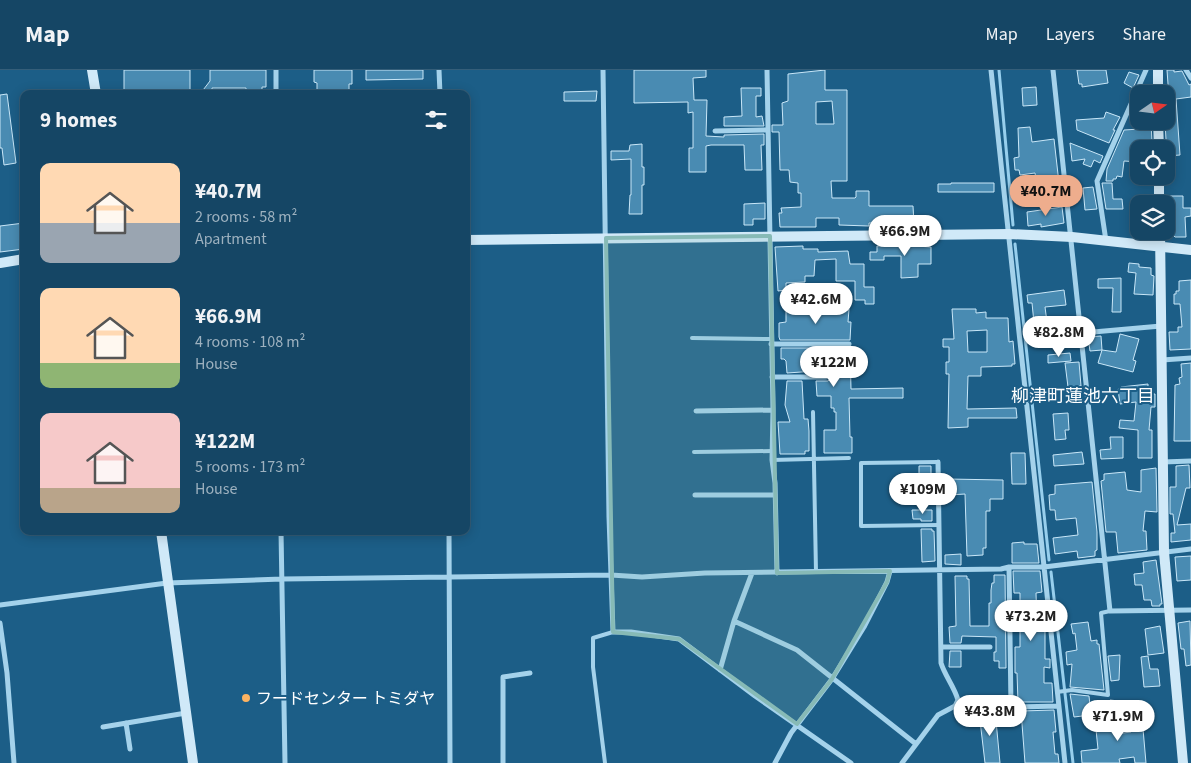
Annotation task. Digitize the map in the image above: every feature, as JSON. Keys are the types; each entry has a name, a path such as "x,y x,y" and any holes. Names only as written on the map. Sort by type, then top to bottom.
{"street":[{"path":"92,70 95,90"},
{"path":"276,70 276,90"},
{"path":"440,70 440,90"},
{"path":"603,70 609,517 613,632 631,632 679,639 755,696 851,763"},
{"path":"767,70 773,410 772,460 777,572"},
{"path":"991,70 1065,763"},
{"path":"1053,70 1110,611 1191,610"},
{"path":"1106,241 1097,181 1146,70"},
{"path":"1158,70 1158,85"},
{"path":"1186,70 1191,78"},
{"path":"715,131 768,130"},
{"path":"470,240 1009,234 1072,238 1191,250"},
{"path":"1160,240 1164,552 1184,763"},
{"path":"0,262 20,260"},
{"path":"1082,333 1161,326"},
{"path":"771,341 849,344"},
{"path":"1161,360 1191,358"},
{"path":"772,377 826,377"},
{"path":"696,411 773,410"},
{"path":"1162,462 1191,461"},
{"path":"902,763 938,715 955,706 958,700 943,671 941,663 938,462"},
{"path":"695,495 775,495"},
{"path":"161,535 193,763"},
{"path":"281,535 285,763"},
{"path":"449,535 450,763"},
{"path":"0,605 167,582 611,575 642,577 705,573 1001,569 1009,567 1044,567 1191,549"},
{"path":"1009,567 1011,707 1059,706"},
{"path":"775,763 797,724 832,679 864,627 887,582 890,571"},
{"path":"720,670 734,621 752,573"},
{"path":"734,621 797,650 916,744"},
{"path":"0,623 7,673 14,763"},
{"path":"941,647 990,647"},
{"path":"0,674 7,673"},
{"path":"504,763 503,676 530,673"},
{"path":"103,727 186,713"},
{"path":"126,723 130,750"}],"lane":[{"path":"692,338 771,341"},
{"path":"813,412 816,572"},
{"path":"694,452 772,451"},
{"path":"772,460 849,458"},
{"path":"938,462 861,462 861,526 939,525"},
{"path":"1057,692 1072,690 1108,695 1101,613 1110,611"},
{"path":"605,763 593,667 593,638 613,632"}],"highlighted area":[{"path":"770,236 777,573 890,571 887,582 832,679 797,724 679,639 613,632 606,238"}],"building":[{"path":"124,70 190,70 190,90 124,90"},
{"path":"210,70 266,70 266,87 262,87 262,90 212,88 212,90 203,90 210,81"},
{"path":"314,70 352,70 352,84 349,84 349,90 317,90 317,83 314,82"},
{"path":"366,70 423,70 423,79 366,80"},
{"path":"634,70 706,70 706,77 693,78 694,100 707,100 706,136 724,137 724,135 764,134 764,145 761,145 762,170 745,170 744,145 711,145 706,146 706,172 689,172 689,148 693,148 693,112 688,113 688,102 634,103"},
{"path":"825,70 825,90 847,90 847,181 831,181 832,198 855,198 856,191 869,191 869,206 913,206 914,224 900,225 898,219 882,219 882,223 869,223 869,226 839,225 839,218 816,218 816,227 780,227 779,213 782,213 781,208 801,207 801,193 798,193 798,183 790,182 789,170 780,170 779,132 772,132 772,125 783,125 782,103 788,101 788,74","holes":["832,101 834,124 816,124 816,102"]},
{"path":"1077,70 1106,70 1108,83 1082,87 1082,84 1079,84"},
{"path":"1167,70 1174,70 1174,72 1182,71 1189,85 1191,84 1191,97 1176,99 1180,155 1175,155 1175,140 1166,140 1165,130 1175,130 1175,85 1168,85"},
{"path":"1129,72 1139,75 1134,85 1130,86 1124,83"},
{"path":"1036,87 1037,105 1023,106 1022,88"},
{"path":"741,88 761,88 761,96 756,96 756,117 762,116 764,126 724,126 724,117 742,116"},
{"path":"597,91 596,101 564,101 564,92"},
{"path":"7,94 16,163 4,165 2,148 0,148 0,95"},
{"path":"1106,112 1120,117 1109,143 1077,130 1076,120 1104,118"},
{"path":"1030,127 1032,142 1054,139 1059,183 1037,185 1035,173 1020,175 1019,170 1015,170 1014,158 1019,157 1018,128"},
{"path":"1124,130 1151,130 1152,140 1130,140 1130,161 1124,161 1122,177 1117,176 1113,181 1106,181 1107,169"},
{"path":"1070,143 1103,156 1100,163 1094,160 1091,167 1083,164 1085,159 1072,161"},
{"path":"642,144 644,185 642,185 642,214 629,214 631,159 611,160 611,151 629,151 630,145"},
{"path":"994,183 994,192 938,192 938,184"},
{"path":"1102,183 1112,183 1113,199 1122,199 1123,209 1106,209"},
{"path":"1093,187 1097,209 1085,210 1083,188"},
{"path":"1175,196 1183,196 1183,208 1191,208 1191,216 1185,217 1186,237 1175,237"},
{"path":"765,203 765,219 753,219 753,225 744,225 744,204"},
{"path":"1062,207 1064,223 1041,227 1041,224 1028,226 1027,212"},
{"path":"20,224 20,250 0,252 0,226"},
{"path":"803,246 803,249 818,249 818,252 848,251 850,264 864,264 864,287 874,287 874,304 865,304 865,300 855,300 855,281 836,281 836,259 815,260 814,276 805,276 805,282 786,283 786,290 778,291 775,247"},
{"path":"877,246 931,247 931,264 918,264 918,277 901,278 901,256 884,256 884,260 870,260 870,252 877,252"},
{"path":"1129,263 1139,264 1139,267 1151,268 1151,275 1154,276 1153,295 1134,294 1136,273 1128,272"},
{"path":"1121,278 1121,312 1112,312 1113,288 1098,288 1098,279"},
{"path":"1191,280 1191,349 1170,350 1169,332 1178,332 1178,327 1182,327 1180,304 1174,304 1174,294 1176,294 1176,291 1179,291 1179,281"},
{"path":"1064,290 1066,305 1045,307 1047,322 1034,323 1032,303 1028,303 1027,295"},
{"path":"849,309 848,322 851,322 850,340 780,340 779,323 786,322 786,310"},
{"path":"952,309 976,309 976,313 986,312 986,318 1008,318 1009,342 1013,341 1015,364 1012,364 1012,366 981,367 981,376 968,376 967,409 1016,408 1017,418 968,418 968,427 948,428 949,374 946,374 946,362 949,362 949,347 943,347 943,339 954,339","holes":["987,330 987,352 968,352 967,331"]},
{"path":"1120,334 1139,339 1133,360 1136,361 1133,372 1098,363 1102,350 1116,352"},
{"path":"1101,336 1102,350 1090,351 1088,337"},
{"path":"781,348 850,348 851,389 903,388 903,398 849,398 852,453 824,453 824,430 836,430 836,412 834,412 834,408 831,408 831,396 817,396 816,381 828,381 830,375 828,373 816,373 816,371 787,373 786,361 781,359"},
{"path":"1070,353 1071,361 1048,363 1048,355"},
{"path":"1079,362 1081,386 1068,387 1065,363"},
{"path":"1191,363 1191,441 1174,441 1175,385 1180,384 1179,378 1182,377 1181,364"},
{"path":"787,381 802,381 804,419 808,419 809,431 809,451 805,451 805,454 780,454 778,422 790,422 785,405"},
{"path":"1148,384 1148,394 1155,394 1155,407 1151,407 1149,430 1152,430 1152,458 1138,458 1138,430 1119,428 1120,420 1134,421 1136,402 1120,404 1118,389"},
{"path":"1068,413 1069,430 1065,430 1066,439 1055,440 1053,414"},
{"path":"1110,437 1123,437 1123,458 1101,459 1100,450 1111,449"},
{"path":"1082,452 1084,464 1054,466 1053,455"},
{"path":"1011,453 1025,453 1026,484 1012,484"},
{"path":"1189,465 1190,488 1186,488 1177,525 1191,524 1191,540 1171,542 1171,533 1175,533 1173,514 1170,514 1170,487 1176,487 1176,466"},
{"path":"919,466 931,466 931,488 919,488"},
{"path":"1156,468 1157,512 1145,511 1143,531 1146,531 1147,550 1118,553 1116,532 1106,532 1101,481 1104,480 1104,474 1125,472 1127,490 1141,492 1141,470"},
{"path":"948,479 1003,480 1003,499 990,499 990,511 986,511 986,548 983,548 983,555 967,556 965,494 949,495"},
{"path":"1092,482 1097,532 1095,556 1078,558 1077,551 1055,554 1053,538 1078,535 1076,518 1056,520 1055,510 1050,510 1049,495 1055,494 1055,485"},
{"path":"912,510 932,510 932,521 913,519"},
{"path":"921,529 932,529 934,531 935,561 922,562"},
{"path":"1024,542 1024,544 1037,544 1039,563 1012,563 1012,543"},
{"path":"961,554 961,565 945,564 945,555"},
{"path":"1191,556 1191,580 1177,581 1175,557"},
{"path":"1156,560 1162,604 1160,606 1152,606 1151,600 1144,600 1142,585 1135,585 1134,574 1144,573 1143,562"},
{"path":"1013,571 1040,571 1042,592 1036,593 1037,625 1045,625 1045,659 1050,659 1050,668 1044,667 1044,683 1052,683 1053,702 1018,702 1015,647 1020,647 1020,620 1014,620 1014,609 1020,609 1020,593 1014,593"},
{"path":"994,575 1005,575 1006,668 999,668 999,661 994,661 996,637 962,636 961,643 950,643 949,627 956,626 955,576 967,576 967,579 969,579 970,626 989,626 989,603 991,603"},
{"path":"1190,621 1191,665 1186,666 1184,649 1181,649 1178,623"},
{"path":"1088,622 1091,641 1097,640 1097,644 1099,644 1104,690 1070,687 1072,664 1067,665 1066,652 1077,650 1075,633 1073,634 1071,624"},
{"path":"1160,626 1164,653 1148,655 1145,629"},
{"path":"950,651 961,651 961,667 949,667"},
{"path":"1120,655 1119,680 1111,681 1108,656"},
{"path":"1148,656 1150,669 1158,669 1160,686 1144,687 1141,657"},
{"path":"1070,694 1089,696 1091,715 1074,717"},
{"path":"1110,700 1119,701 1118,714 1109,714"},
{"path":"1132,704 1141,706 1146,763 1135,763 1134,757 1119,759 1120,763 1082,763 1081,751 1098,749 1095,720 1113,718 1115,734 1131,732 1129,716 1133,716"},
{"path":"995,710 1000,763 985,763 979,712"},
{"path":"1054,710 1055,754 1058,754 1059,763 1025,763 1021,711"}],"waterway":[{"path":"999,70 1013,225"},
{"path":"1015,244 1049,560"},
{"path":"1051,572 1073,763"}],"place":[{"name":"フードセンター トミダヤ","path":"246,698"}],"district":[{"name":"柳津町蓮池六丁目","path":"1083,396"}]}
